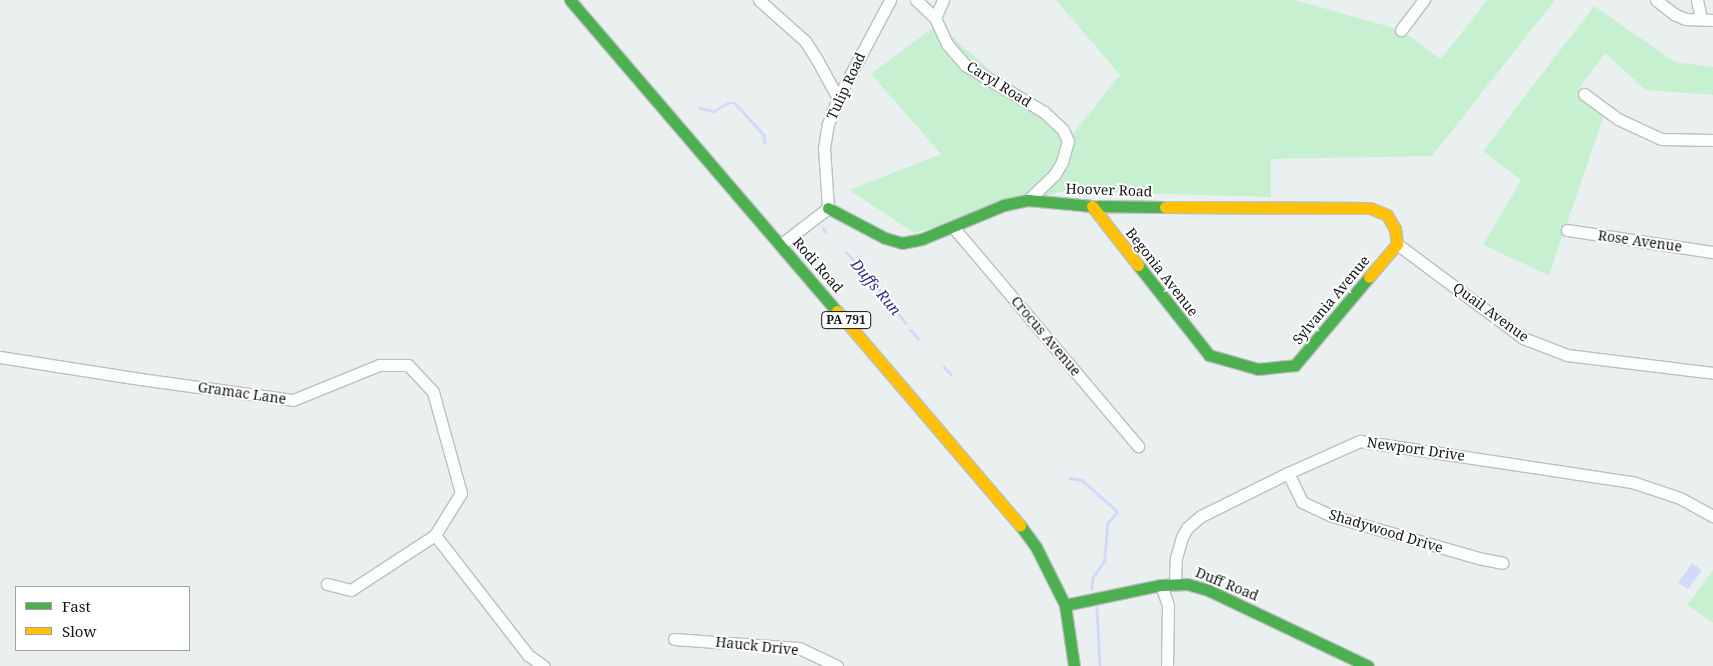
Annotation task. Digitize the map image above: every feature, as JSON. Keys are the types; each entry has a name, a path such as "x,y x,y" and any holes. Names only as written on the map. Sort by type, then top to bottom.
{"street":[{"name":"Rodi Road","path":"570,0 1010,511 1036,547 1065,606 1074,666"},
{"path":"759,0 805,41 838,98"},
{"name":"Tulip Road","path":"828,208 824,148 828,124 838,98 886,4 890,0"},
{"name":"Caryl Road","path":"916,0 935,18 948,44 965,65 1044,112 1056,122 1068,140 1066,152 1055,174 1028,200"},
{"path":"935,18 943,0"},
{"path":"1401,30 1424,0"},
{"path":"1656,0 1674,14 1685,19 1707,20"},
{"path":"1696,0 1707,20"},
{"path":"1584,94 1618,119 1661,139 1713,140"},
{"name":"Hoover Road","path":"828,208 885,238 902,243 922,239 1004,206 1028,200 1092,206 1370,208 1387,215 1395,228 1397,244"},
{"name":"Begonia Avenue","path":"1092,206 1209,355"},
{"path":"780,245 828,208"},
{"name":"Crocus Avenue","path":"953,227 1138,446"},
{"name":"Rose Avenue","path":"1567,230 1713,252"},
{"name":"Sylvania Avenue","path":"1209,355 1258,369 1295,365 1397,244"},
{"name":"Quail Avenue","path":"1397,244 1523,338 1567,355 1713,373"},
{"name":"Gramac Lane","path":"0,357 293,400 379,365 408,365 433,392 460,493 435,535 351,590 327,584"},
{"name":"Newport Drive","path":"1176,582 1179,547 1184,532 1191,524 1207,512 1360,441 1632,482 1680,498 1713,516"},
{"name":"Shadywood Drive","path":"1288,473 1302,502 1332,516 1478,558 1503,563"},
{"path":"435,535 528,655 544,666"},
{"name":"Duff Road","path":"1065,606 1176,582 1208,590 1368,666"},
{"path":"1161,585 1168,605 1167,666"},
{"name":"Hauck Drive","path":"674,639 799,648 837,666"}],"green space":[{"path":"1056,0 1295,0 1401,30 1441,59 1487,0 1555,0 1432,156 1271,159 1271,197 1064,191 914,233 849,190 941,154 871,74 938,24 1068,140 1120,75"},
{"path":"1594,6 1675,62 1713,67 1713,95 1646,90 1605,53 1578,90 1606,110 1549,275 1483,245 1521,180 1483,151"},
{"path":"1713,570 1713,623 1687,605"}],"water":[{"path":"1692,563 1702,570 1688,590 1678,583"}],"waterway":[{"name":"Duffs Run","path":"699,108 714,111 728,103 735,103 764,135 765,142"},
{"name":"Duffs Run","path":"846,252 868,275 906,323"},
{"name":"Duffs Run","path":"911,330 918,338"},
{"name":"Duffs Run","path":"944,367 951,374"},
{"name":"Duffs Run","path":"1070,478 1082,480 1115,509 1117,513 1108,523 1105,561 1093,578 1092,588"},
{"name":"Duffs Run","path":"1097,608 1100,666"}],"traffic: fast":[{"path":"570,0 837,311"},
{"path":"828,208 885,238 902,243 922,239 1004,205 1028,200 1092,206 1165,207"},
{"path":"1138,265 1209,355 1258,369 1295,365 1369,277"},
{"path":"1020,525 1036,547 1065,605 1074,666"},
{"path":"1065,605 1161,585 1187,584 1208,590 1368,666"}],"traffic: slow":[{"path":"1092,206 1138,265"},
{"path":"1165,207 1370,208 1387,215 1395,229 1397,244 1369,277"},
{"path":"837,311 1020,525"}]}
